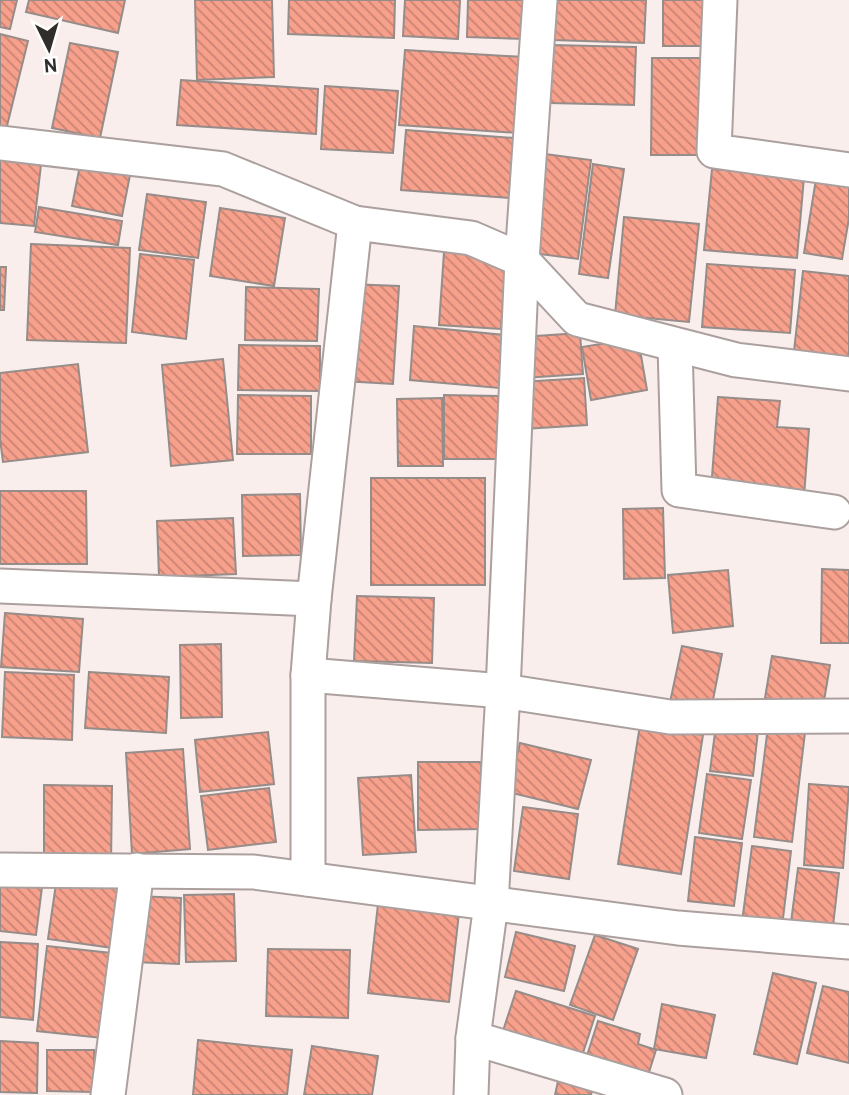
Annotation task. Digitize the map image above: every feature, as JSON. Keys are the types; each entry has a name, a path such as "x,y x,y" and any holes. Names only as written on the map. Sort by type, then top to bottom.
{"street":[{"path":"471,1095 473,1038 491,904 522,260 540,0"},
{"path":"720,0 714,151 849,170"},
{"path":"0,143 223,169 355,223 471,238 522,260 577,319 736,360 849,374"},
{"path":"308,879 308,675 355,223"},
{"path":"675,345 679,490 834,512"},
{"path":"0,586 314,599"},
{"path":"308,675 503,691 670,716 849,716"},
{"path":"0,870 254,872 678,928 849,942"},
{"path":"108,1095 136,870"},
{"path":"473,1038 665,1095"}],"building":[{"path":"0,0 17,0 10,29 0,27"},
{"path":"29,0 125,0 118,33 26,12"},
{"path":"195,0 272,0 274,77 197,80"},
{"path":"289,0 395,0 394,38 288,34"},
{"path":"405,0 460,0 458,39 403,36"},
{"path":"468,0 526,0 526,39 467,37"},
{"path":"556,0 646,0 644,43 554,40"},
{"path":"663,0 705,0 705,46 663,46"},
{"path":"0,34 28,41 4,138 0,137"},
{"path":"70,43 118,52 100,138 52,128"},
{"path":"552,45 636,47 634,105 550,103"},
{"path":"405,50 523,57 518,133 399,125"},
{"path":"652,58 703,58 702,155 651,155"},
{"path":"181,80 318,89 316,134 177,125"},
{"path":"325,86 398,91 393,153 321,149"},
{"path":"406,130 514,138 510,198 401,190"},
{"path":"0,151 42,156 34,226 0,223"},
{"path":"545,154 591,160 578,259 532,253"},
{"path":"81,160 131,170 122,216 72,206"},
{"path":"593,164 624,169 608,278 579,274"},
{"path":"712,169 804,177 797,258 704,250"},
{"path":"817,173 849,178 849,218 842,259 804,253"},
{"path":"147,194 206,202 198,258 139,250"},
{"path":"39,207 122,221 118,245 35,232"},
{"path":"220,208 285,218 274,286 210,276"},
{"path":"624,217 699,224 689,322 615,315"},
{"path":"31,244 130,248 126,343 27,340"},
{"path":"444,252 506,256 501,329 439,325"},
{"path":"140,254 194,260 186,339 132,332"},
{"path":"707,264 795,270 790,333 702,327"},
{"path":"0,267 6,267 4,310 0,310"},
{"path":"803,271 849,276 849,357 794,351"},
{"path":"349,284 399,286 393,384 343,381"},
{"path":"246,287 319,289 317,341 245,340"},
{"path":"414,326 504,335 499,388 410,380"},
{"path":"580,333 583,374 524,378 521,337"},
{"path":"638,338 647,390 591,400 582,347"},
{"path":"239,345 320,346 320,391 238,390"},
{"path":"223,359 233,460 171,466 162,365"},
{"path":"78,364 88,452 3,462 0,439 0,373"},
{"path":"584,378 587,425 524,429 521,382"},
{"path":"238,395 311,396 311,454 237,454"},
{"path":"444,395 498,396 498,459 444,459"},
{"path":"718,397 780,401 777,427 809,429 804,497 711,490"},
{"path":"442,398 443,466 398,466 397,399"},
{"path":"371,478 485,478 485,585 371,585"},
{"path":"0,491 86,491 87,564 0,564"},
{"path":"300,494 301,555 243,556 242,495"},
{"path":"663,508 665,578 624,579 623,509"},
{"path":"233,518 236,574 159,577 157,521"},
{"path":"822,569 849,570 849,643 821,643"},
{"path":"728,570 733,626 673,633 668,575"},
{"path":"357,596 434,598 432,663 354,661"},
{"path":"5,613 83,619 79,672 1,667"},
{"path":"221,644 222,717 181,718 180,645"},
{"path":"682,646 722,654 710,715 669,707"},
{"path":"772,656 830,665 823,707 765,698"},
{"path":"5,672 74,675 72,740 2,737"},
{"path":"89,672 169,677 166,733 85,728"},
{"path":"717,717 759,722 753,776 710,771"},
{"path":"769,719 806,724 792,842 754,837"},
{"path":"640,725 703,735 681,874 618,864"},
{"path":"268,732 274,784 200,792 195,740"},
{"path":"520,743 591,760 578,809 508,792"},
{"path":"183,749 190,849 132,854 126,753"},
{"path":"418,762 481,762 481,829 418,830"},
{"path":"707,774 751,780 742,839 699,833"},
{"path":"411,775 416,852 363,855 358,778"},
{"path":"809,784 849,787 843,868 804,865"},
{"path":"44,785 112,786 111,866 44,866"},
{"path":"269,788 276,842 208,850 201,796"},
{"path":"523,807 578,814 569,879 514,871"},
{"path":"695,837 742,843 734,906 688,901"},
{"path":"752,846 791,851 782,927 742,922"},
{"path":"798,868 839,873 832,935 790,930"},
{"path":"57,877 122,886 113,948 48,939"},
{"path":"0,882 42,887 36,935 0,931"},
{"path":"234,894 236,961 186,962 184,895"},
{"path":"137,896 181,898 179,964 134,962"},
{"path":"378,904 459,913 449,1002 368,993"},
{"path":"516,932 575,946 564,991 505,977"},
{"path":"595,935 638,949 613,1020 570,1005"},
{"path":"0,942 38,944 33,1020 0,1017"},
{"path":"47,946 111,953 102,1038 37,1031"},
{"path":"268,949 350,950 348,1018 266,1016"},
{"path":"773,973 816,983 797,1064 754,1054"},
{"path":"823,986 849,992 849,1063 807,1053"},
{"path":"516,991 595,1016 579,1065 500,1040"},
{"path":"662,1004 715,1015 706,1058 654,1049"},
{"path":"598,1021 640,1034 638,1044 656,1050 645,1085 584,1065"},
{"path":"198,1040 292,1050 287,1095 193,1095"},
{"path":"0,1041 38,1043 37,1093 0,1092"},
{"path":"312,1046 378,1056 372,1095 304,1095"},
{"path":"47,1050 94,1050 94,1092 47,1091"},
{"path":"560,1072 594,1081 591,1095 555,1095"}]}
